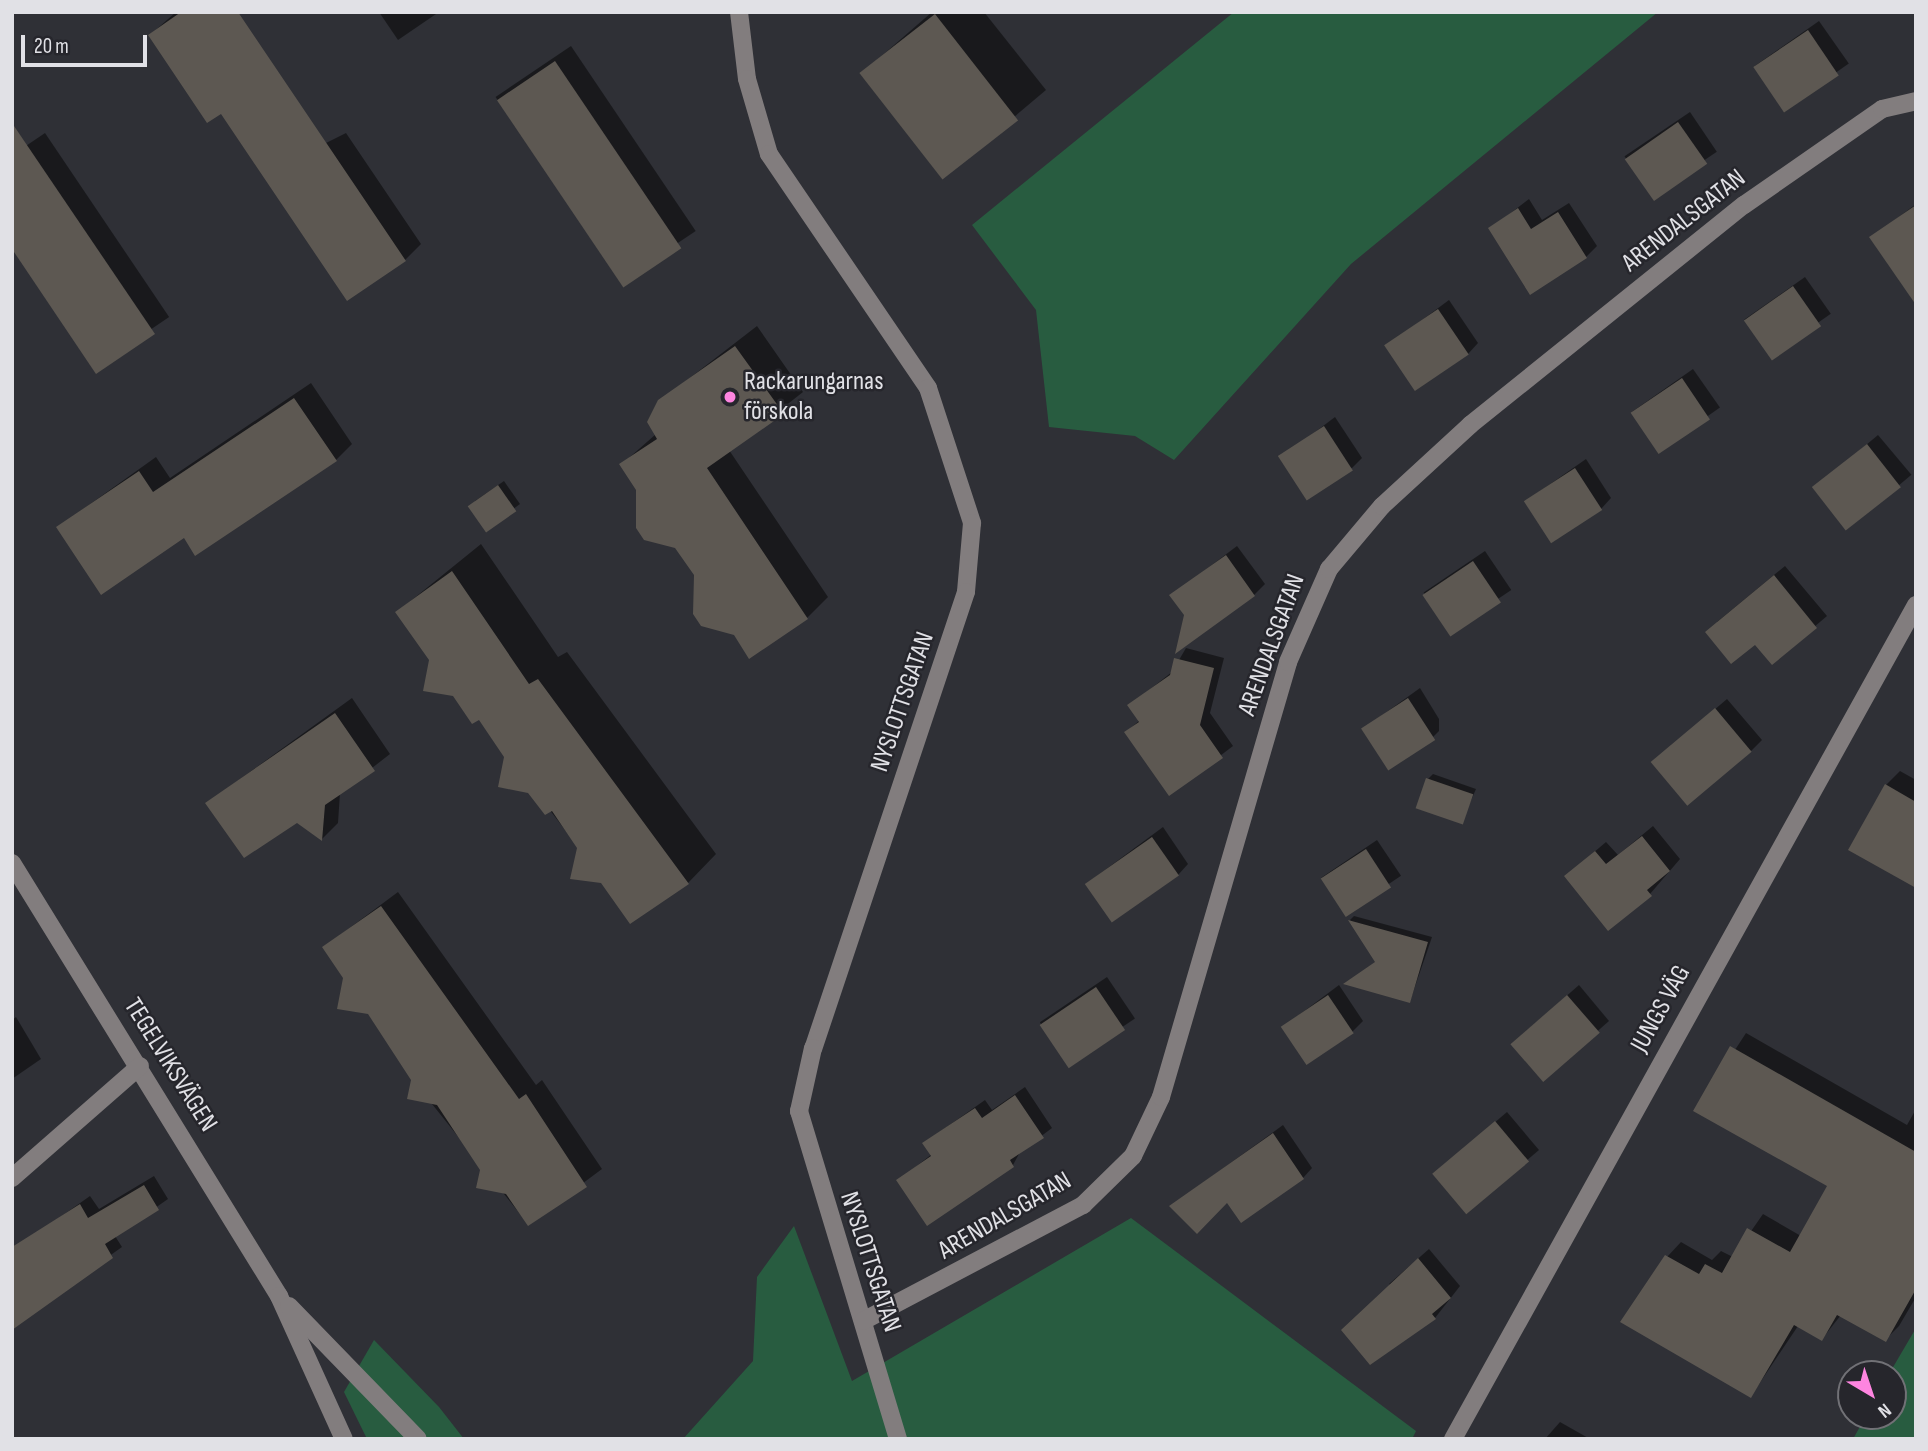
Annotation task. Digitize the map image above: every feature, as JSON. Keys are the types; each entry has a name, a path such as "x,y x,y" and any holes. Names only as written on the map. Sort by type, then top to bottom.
{"street":[{"name":"NYSLOTTSGATAN","path":"739,12 747,79 769,154 928,388 972,523 967,592 813,1048 799,1111 812,1171 863,1321 898,1439"},
{"name":"ARENDALSGATAN","path":"863,1321 1083,1205 1133,1156 1161,1097 1288,662 1329,569 1382,506 1471,425 1744,205 1882,109 1916,101"},
{"name":"JUNGS VÄG","path":"1453,1439 1916,606"},
{"name":"TEGELVIKSVÄGEN","path":"12,863 140,1066 279,1296 344,1439"},
{"path":"12,1178 140,1066"},
{"name":"TEGELVIKSVÄGEN","path":"279,1296 418,1439"}],"green space":[{"path":"1234,12 1658,12 1351,264 1174,460 1135,436 1049,427 1036,310 972,225"},
{"path":"1131,1218 1416,1431 1412,1439 683,1439 753,1361 757,1277 794,1226 852,1381"},
{"path":"1916,1328 1916,1439 1853,1439 1858,1430 1907,1430 1907,1360 1897,1360"},
{"path":"374,1340 439,1407 464,1439 367,1439 344,1392"}],"building":[{"path":"181,12 238,12 406,261 347,301 221,114 207,123 148,35"},
{"path":"935,14 1018,120 942,179 859,73"},
{"path":"1808,30 1839,76 1784,113 1753,67"},
{"path":"555,61 681,248 623,288 497,100"},
{"path":"1678,122 1707,164 1654,201 1625,159"},
{"path":"12,123 155,334 96,374 12,249"},
{"path":"1916,205 1916,305 1869,237"},
{"path":"1518,208 1531,229 1558,212 1587,258 1530,295 1488,228"},
{"path":"1793,286 1821,326 1772,361 1744,320"},
{"path":"1438,309 1469,355 1415,391 1384,345"},
{"path":"735,346 784,414 707,468 808,619 749,659 734,635 701,626 693,614 694,575 675,548 644,540 636,528 636,490 619,464 657,439 647,422 658,400"},
{"path":"1682,378 1710,419 1659,454 1631,413"},
{"path":"294,398 337,461 195,556 184,538 101,595 56,527 139,471 153,492"},
{"path":"1324,426 1353,470 1307,500 1278,456"},
{"path":"1867,444 1901,487 1846,530 1812,487"},
{"path":"1575,468 1602,510 1551,543 1524,501"},
{"path":"498,485 516,511 486,532 468,506"},
{"path":"1226,555 1255,596 1175,654 1184,615 1169,595"},
{"path":"1473,561 1501,602 1450,637 1422,595"},
{"path":"452,571 529,684 538,679 689,884 630,924 601,883 570,879 577,848 552,811 545,815 528,793 498,787 504,757 479,720 472,724 453,696 423,691 429,660 395,612"},
{"path":"1774,575 1817,628 1772,665 1755,645 1731,664 1705,632"},
{"path":"1174,658 1214,668 1200,725 1223,758 1169,796 1124,732 1139,722 1127,705 1170,675"},
{"path":"1408,698 1435,740 1388,770 1361,728"},
{"path":"1715,708 1752,752 1687,806 1651,762"},
{"path":"335,713 375,771 325,805 322,841 297,823 244,858 205,803"},
{"path":"1426,778 1473,794 1463,825 1416,808"},
{"path":"1885,784 1916,802 1916,888 1848,850"},
{"path":"1642,836 1670,871 1647,890 1652,896 1608,931 1564,876 1595,851 1606,864"},
{"path":"1152,837 1179,876 1112,923 1085,884"},
{"path":"1366,849 1391,888 1346,917 1321,878"},
{"path":"381,906 519,1099 526,1094 587,1187 528,1226 506,1194 476,1188 480,1170 437,1105 407,1099 411,1080 368,1014 337,1009 343,978 322,947"},
{"path":"1348,920 1428,942 1410,1003 1343,984 1375,962"},
{"path":"1096,987 1125,1030 1069,1068 1040,1025"},
{"path":"1328,995 1354,1033 1306,1065 1281,1027"},
{"path":"1567,995 1600,1033 1543,1082 1510,1044"},
{"path":"1730,1046 1916,1152 1916,1289 1886,1342 1837,1315 1822,1341 1794,1325 1751,1398 1620,1322 1665,1255 1699,1274 1705,1264 1722,1273 1747,1228 1790,1252 1827,1186 1693,1111"},
{"path":"1015,1095 1044,1138 1010,1160 1014,1167 927,1226 896,1180 931,1156 922,1143 975,1108 982,1118"},
{"path":"1495,1121 1529,1162 1466,1214 1432,1174"},
{"path":"1273,1133 1304,1179 1241,1223 1227,1203 1197,1234 1169,1206"},
{"path":"144,1185 159,1210 105,1244 113,1258 12,1330 12,1247 80,1204 88,1218"},
{"path":"1418,1258 1451,1298 1432,1314 1436,1319 1370,1365 1341,1330"}],"place":[{"name":"Rackarungarnas förskola","path":"730,397"}]}
